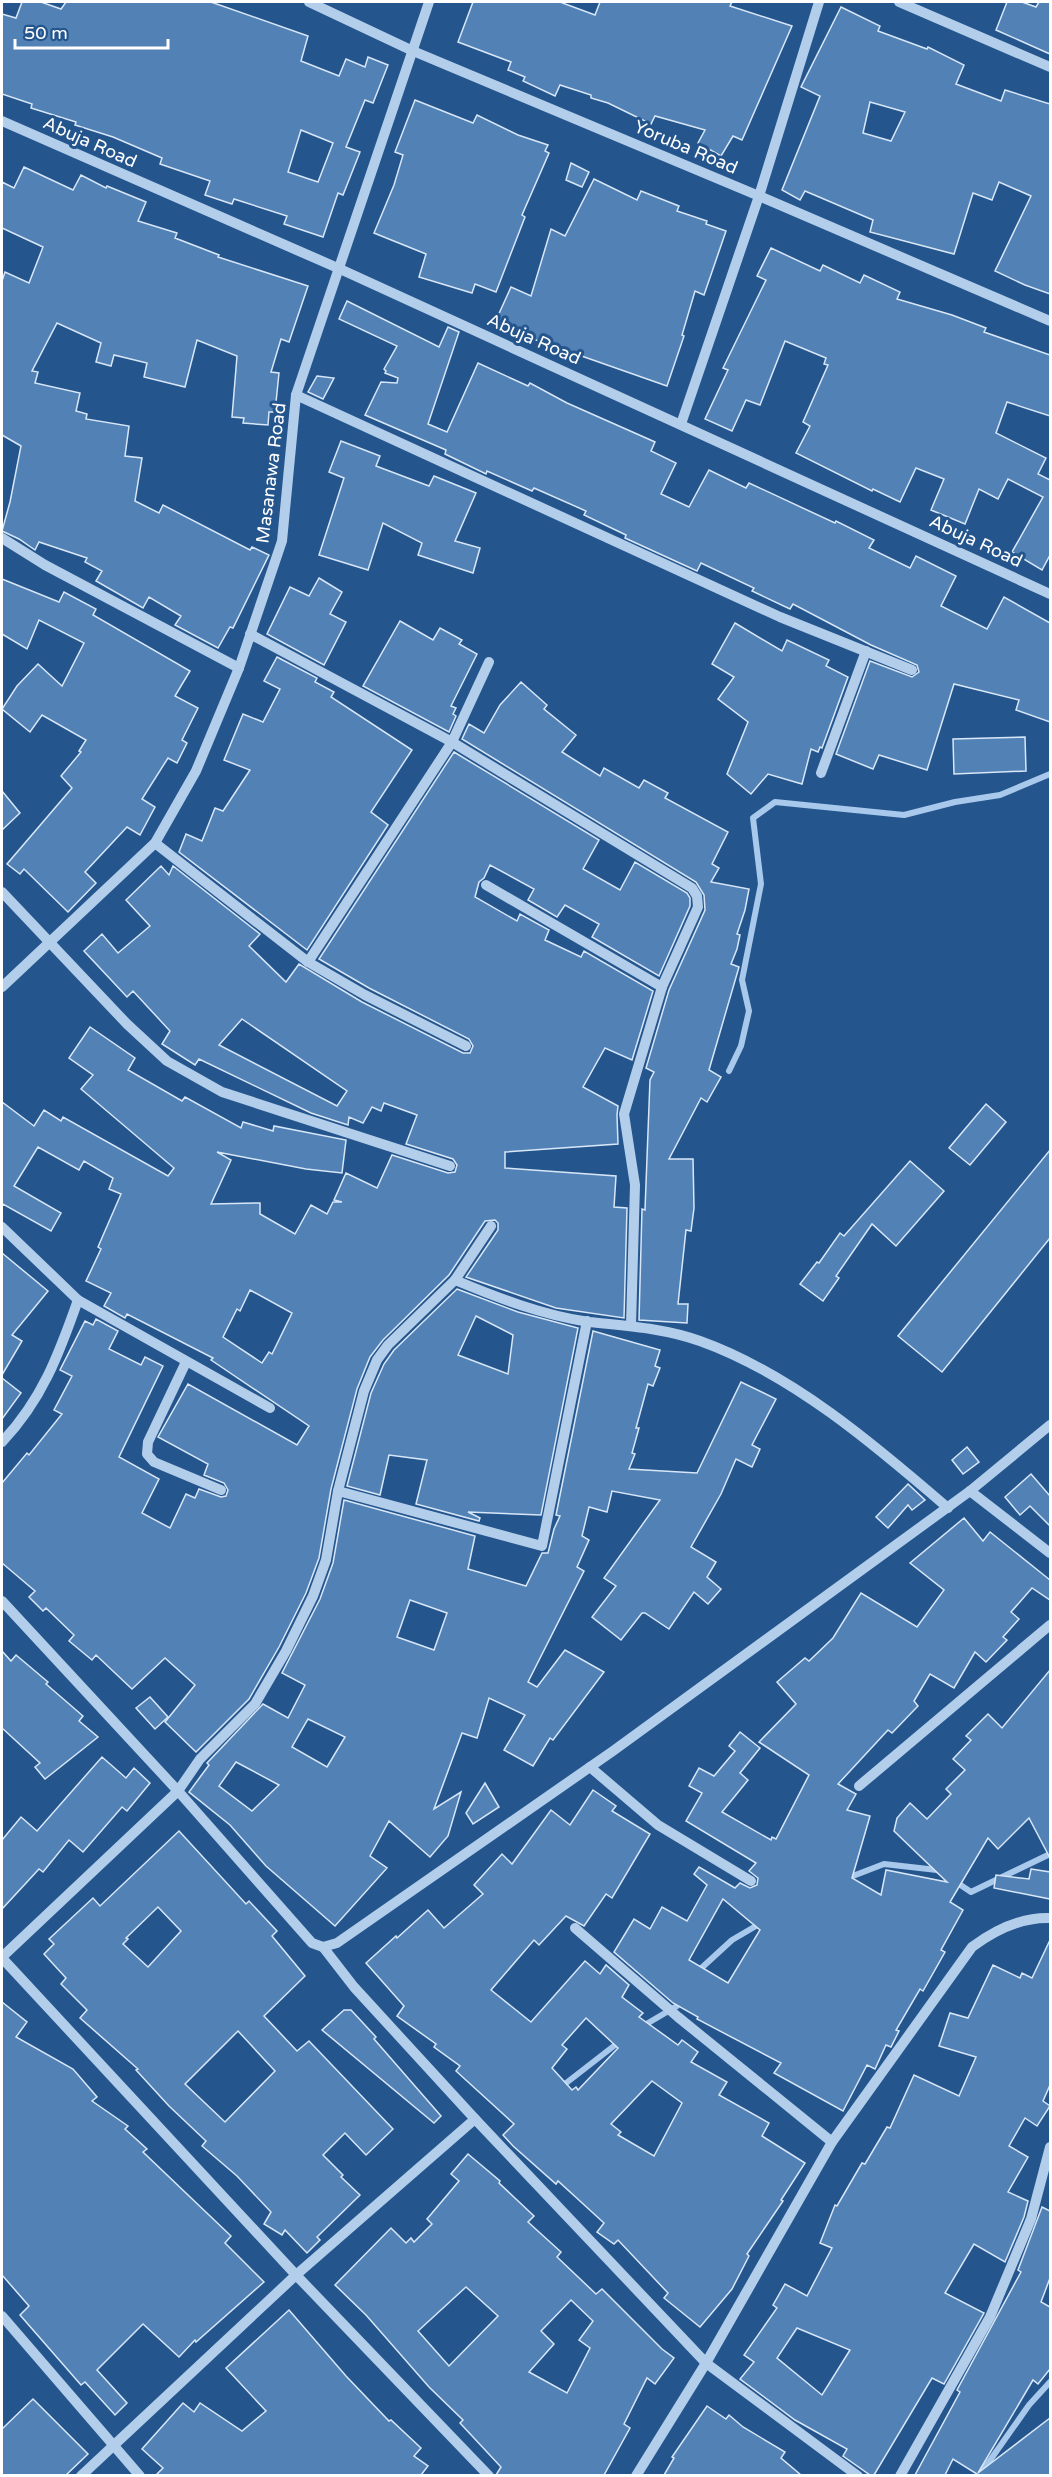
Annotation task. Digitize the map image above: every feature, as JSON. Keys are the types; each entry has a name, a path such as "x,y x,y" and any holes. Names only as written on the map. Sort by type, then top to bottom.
{"street":[{"name":"Yoruba Road","path":"309,2 413,51 1050,321"},
{"name":"Masanawa Road","path":"2,987 155,843 196,771 239,668 282,541 296,395 429,2"},
{"path":"681,424 759,196 819,2"},
{"path":"899,2 1050,67"},
{"name":"Abuja Road","path":"2,122 340,269 1050,594"},
{"path":"296,395 780,617 912,670"},
{"path":"2,538 45,565 239,668"},
{"path":"250,634 452,742 692,888 697,896 698,907 662,987 624,1114 635,1185 631,1325"},
{"path":"821,773 866,651"},
{"path":"308,962 452,742 489,662"},
{"path":"155,843 308,962 365,995 465,1046"},
{"path":"486,885 662,987"},
{"path":"2,892 49,943 167,1061 222,1092 450,1166"},
{"path":"489,2475 296,2274 2,1957 178,1791 200,1759 255,1704 286,1651 313,1596 326,1560 338,1491 364,1391 377,1360 388,1345 455,1280 491,1226"},
{"path":"2,1227 78,1300 270,1408"},
{"path":"455,1280 512,1304 587,1321 631,1325 699,1341 766,1371 872,1442 948,1508"},
{"path":"2,1442 37,1397 51,1371 78,1300"},
{"path":"338,1491 542,1546 587,1321"},
{"path":"186,1362 148,1442 147,1454 154,1462 220,1490"},
{"path":"2,1601 178,1791 312,1943 323,1947 337,1944 590,1767 948,1508 1050,1425"},
{"path":"970,1491 1050,1553"},
{"path":"859,1786 1050,1626"},
{"path":"590,1767 658,1826 751,1881"},
{"path":"636,2475 706,2363 832,2142 972,1947 994,1931 1037,1918 1050,1918"},
{"path":"574,1928 670,2010 832,2142"},
{"path":"323,1947 354,1987 475,2120 706,2363 858,2475"},
{"path":"81,2475 296,2274 475,2120"},
{"path":"900,2475 990,2318 1031,2219 1050,2148"},
{"path":"2,2316 140,2475"}],"building":[{"path":"22,2 41,2 61,9 66,2 211,2 308,36 301,61 339,76 346,59 365,67 368,57 388,65 373,103 365,100 346,147 360,152 343,195 338,193 323,237 284,224 287,216 234,199 232,204 205,195 210,181 160,164 162,158 113,137 75,125 76,122 31,108 32,104 2,94 2,14 16,18","holes":["301,130 333,143 318,182 288,172"]},
{"path":"473,2 560,2 595,15 600,2 732,2 730,6 792,26 742,140 733,136 721,156 698,143 705,130 655,116 651,124 608,103 591,98 591,95 560,85 555,96 523,81 525,77 508,70 511,62 458,42"},
{"path":"1007,2 1022,2 1036,7 1039,2 1050,2 1050,54 996,30"},
{"path":"841,7 880,26 878,31 927,49 928,47 964,65 956,84 1001,101 1005,90 1050,104 1050,294 995,271 1031,196 999,182 992,200 973,193 954,254 870,232 873,220 805,191 800,200 782,190 820,96 801,87","holes":["870,102 905,112 891,141 863,133"]},
{"path":"415,100 473,123 477,115 518,135 548,145 545,151 549,153 522,215 525,217 496,292 475,284 472,293 419,277 426,254 374,233 394,185 403,155 395,152"},
{"path":"571,163 589,172 582,187 566,180"},
{"path":"24,167 73,190 81,175 106,188 107,186 146,202 138,221 177,233 175,238 219,255 218,257 308,286 289,342 281,339 271,372 279,373 275,412 269,412 268,425 243,423 244,418 232,417 237,356 197,340 185,387 144,377 147,363 114,355 111,366 96,362 101,343 57,323 32,371 38,372 35,383 80,393 76,411 87,414 86,419 129,426 125,456 142,458 135,501 159,513 163,505 250,550 252,547 269,555 233,628 230,627 218,648 175,625 181,616 149,597 143,608 96,581 102,571 85,562 87,558 39,542 35,550 2,531 21,446 2,435 2,281 5,272 29,283 43,247 2,228 2,182 14,188"},
{"path":"594,179 637,200 641,191 679,206 677,211 707,221 706,224 726,231 704,295 695,291 682,335 684,336 667,386 536,340 497,318 511,287 531,296 551,229 565,236"},
{"path":"771,248 820,271 823,265 860,283 864,275 900,292 897,299 952,315 986,328 984,332 1050,355 1050,416 1007,402 996,433 1046,458 1038,474 1050,480 1050,555 1042,570 1012,552 1043,497 1008,479 998,499 979,489 965,524 931,510 944,479 916,468 900,502 873,489 872,491 796,453 810,426 803,422 828,365 824,364 826,358 785,341 760,405 746,400 732,431 705,419 728,370 723,368 766,280 757,276"},
{"path":"347,301 439,347 448,327 459,332 428,424 447,432 478,363 528,386 530,383 567,403 655,442 651,451 676,463 661,494 689,507 709,470 746,488 749,483 835,523 836,521 874,540 869,548 910,568 916,556 956,576 941,606 987,629 1004,597 1050,623 1050,722 1016,710 1019,700 954,684 927,770 879,755 873,769 836,754 870,661 912,677 919,672 917,665 871,645 793,604 790,609 752,591 754,588 701,563 697,571 625,538 626,535 584,515 586,511 534,488 532,491 487,471 486,474 445,454 446,450 365,415 381,382 397,383 398,378 385,373 384,369 397,346 339,319"},
{"path":"317,376 334,378 323,399 308,392"},
{"path":"341,441 380,456 376,466 429,486 434,476 476,493 455,541 480,548 473,573 418,555 422,543 383,523 368,570 319,555 344,478 329,472"},
{"path":"319,578 342,592 330,614 346,622 324,665 267,634 290,587 309,596"},
{"path":"2,579 59,602 64,592 96,609 93,615 190,671 175,696 198,708 182,740 187,743 177,763 168,758 142,799 155,807 140,835 127,827 85,872 96,883 68,912 24,869 20,874 7,864 72,788 61,776 81,752 79,751 86,740 42,715 30,732 2,709 17,686 38,664 62,686 84,643 39,620 27,649 2,634"},
{"path":"400,621 433,640 440,628 462,640 459,644 477,654 451,706 456,708 453,714 456,716 449,732 363,686"},
{"path":"735,623 782,651 787,640 829,660 826,666 848,677 822,748 820,747 818,752 811,749 802,784 768,774 751,794 727,774 748,722 718,699 734,677 712,664"},
{"path":"277,657 317,678 315,682 334,692 331,697 412,750 371,812 388,825 307,950 179,852 186,834 202,841 215,808 223,811 250,770 224,760 243,714 263,722 280,689 264,681"},
{"path":"521,682 547,705 544,709 576,735 562,752 600,776 604,768 639,788 644,780 668,793 665,798 728,832 712,864 719,868 711,882 749,889 737,934 740,935 737,949 731,964 739,967 709,1070 721,1077 707,1102 701,1098 669,1159 693,1159 694,1208 691,1231 686,1230 678,1304 688,1304 687,1323 639,1320 642,1209 645,1210 650,1080 654,1072 646,1068 669,990 705,910 704,895 696,882 462,739 469,724 484,733 500,705"},
{"path":"1025,737 1026,771 954,774 953,739"},
{"path":"454,752 599,840 583,869 620,890 635,862 687,893 690,898 690,906 659,976 592,937 599,924 565,905 557,917 528,900 534,889 490,865 484,878 479,882 475,897 517,921 520,914 549,930 545,940 581,957 584,951 653,991 632,1060 605,1048 583,1087 618,1106 618,1144 505,1152 505,1168 616,1176 614,1207 627,1208 624,1318 556,1308 466,1277 498,1230 498,1223 495,1220 485,1221 449,1275 383,1340 370,1357 357,1389 331,1489 319,1558 306,1593 249,1699 196,1752 165,1722 195,1685 165,1658 132,1689 96,1655 92,1660 69,1641 74,1635 46,1608 43,1611 29,1597 35,1591 2,1563 2,1483 27,1453 29,1455 62,1414 54,1410 72,1376 60,1370 85,1321 93,1325 96,1319 118,1331 109,1349 141,1365 145,1357 163,1366 119,1457 159,1479 142,1513 170,1528 186,1494 195,1498 199,1489 221,1497 226,1496 228,1490 224,1483 204,1475 208,1464 158,1437 188,1384 297,1445 309,1426 211,1360 213,1358 127,1314 125,1318 104,1306 111,1293 86,1281 101,1249 98,1247 121,1194 109,1189 113,1178 84,1161 79,1170 38,1147 14,1186 61,1213 51,1231 3,1204 2,1207 2,1102 34,1126 44,1110 61,1121 63,1117 168,1176 174,1168 81,1089 93,1075 69,1058 90,1027 135,1058 128,1070 182,1101 185,1097 241,1128 243,1122 273,1131 274,1126 346,1140 342,1173 306,1169 217,1152 231,1160 211,1204 260,1203 260,1214 295,1234 311,1205 327,1214 333,1202 342,1202 334,1200 346,1173 377,1188 392,1155 448,1173 455,1172 457,1165 453,1159 406,1144 417,1115 384,1103 381,1111 372,1107 363,1123 349,1117 348,1125 311,1113 199,1059 195,1065 162,1044 170,1031 133,991 127,997 84,951 102,934 118,953 150,926 126,900 161,866 169,875 173,866 260,934 249,946 286,982 299,964 362,1002 463,1053 470,1053 473,1046 469,1039 369,988 319,959","holes":["242,1019 347,1091 337,1106 219,1045","250,1290 292,1313 272,1354 269,1352 262,1363 223,1337 237,1309 240,1311"]},
{"path":"2,791 20,813 2,830"},
{"path":"986,1104 1006,1122 970,1165 949,1148"},
{"path":"1050,1150 1050,1238 942,1372 898,1336"},
{"path":"910,1161 944,1191 896,1246 872,1224 836,1276 839,1278 823,1301 800,1284 817,1262 819,1263 840,1233 844,1236"},
{"path":"2,1253 48,1291 12,1335 22,1341 2,1375"},
{"path":"457,1289 518,1312 578,1328 541,1515 468,1512 480,1518 479,1521 416,1504 427,1460 389,1455 380,1495 347,1486 371,1393 384,1364 394,1350","holes":["476,1316 513,1335 508,1374 458,1355"]},
{"path":"593,1331 660,1350 655,1366 660,1368 653,1386 648,1384 636,1428 639,1428 632,1453 635,1454 629,1469 697,1473 741,1382 776,1399 752,1445 760,1449 752,1467 736,1459 721,1494 691,1547 716,1562 707,1577 721,1589 708,1604 694,1592 669,1629 642,1613 621,1640 592,1617 616,1586 604,1578 660,1500 612,1491 607,1512 589,1507 582,1536 589,1540 577,1567 584,1571 528,1682 537,1687 565,1650 604,1672 553,1740 550,1738 533,1766 504,1750 525,1715 489,1698 477,1738 462,1733 434,1809 461,1792 448,1836 430,1857 389,1821 370,1856 387,1868 335,1926 266,1866 230,1825 189,1792 209,1765 207,1763 263,1704 288,1718 305,1685 282,1673 320,1599 333,1563 344,1500 475,1536 468,1569 526,1586 542,1553 548,1553 560,1516 556,1515","holes":["410,1600 447,1613 434,1650 397,1637","308,1719 345,1737 327,1767 292,1747","236,1762 279,1785 252,1811 219,1786"]},
{"path":"2,1378 21,1393 2,1419"},
{"path":"967,1447 979,1462 963,1474 952,1460"},
{"path":"1031,1474 1050,1496 1050,1526 1030,1506 1020,1515 1005,1497"},
{"path":"908,1484 925,1500 912,1510 908,1505 888,1528 876,1517"},
{"path":"964,1518 983,1541 990,1532 1050,1580 1050,1600 1032,1588 1011,1612 1019,1619 1003,1637 1007,1640 986,1662 975,1652 954,1688 930,1674 914,1701 918,1706 892,1733 888,1730 838,1784 856,1794 847,1810 870,1816 852,1878 881,1895 886,1870 947,1882 894,1831 897,1818 910,1803 927,1819 951,1794 946,1789 965,1770 953,1759 971,1740 966,1736 988,1714 1002,1728 1050,1670 1050,1858 1029,1818 998,1849 988,1838 950,1902 963,1910 941,1950 945,1952 923,1991 920,1989 896,2030 899,2031 891,2047 886,2045 875,2069 867,2065 843,2111 774,2073 781,2063 697,2019 698,2017 673,2003 614,1952 634,1919 650,1929 662,1907 687,1921 707,1885 694,1874 699,1867 735,1888 740,1883 750,1888 757,1885 758,1878 749,1871 756,1863 686,1821 702,1793 689,1786 699,1768 714,1776 735,1751 729,1746 740,1732 760,1748 740,1773 748,1780 722,1812 771,1840 772,1837 776,1839 809,1775 759,1742 796,1704 777,1682 805,1658 809,1661 833,1638 861,1593 917,1627 944,1590 910,1563","holes":["723,1899 760,1930 728,1983 689,1960"]},
{"path":"2,1651 11,1661 16,1655 48,1682 46,1684 83,1716 79,1721 98,1737 45,1779 35,1767 40,1763 2,1728"},
{"path":"150,1697 168,1717 155,1729 136,1708"},
{"path":"102,1757 126,1778 134,1768 150,1783 127,1811 122,1807 83,1852 69,1840 43,1872 39,1869 2,1909 2,1840 21,1817 37,1831"},
{"path":"485,1783 499,1807 473,1824 466,1813"},
{"path":"593,1790 616,1806 612,1811 650,1834 612,1898 606,1894 584,1926 566,1916 539,1945 534,1940 491,1990 531,2022 585,1961 600,1974 606,1965 629,1985 622,1997 643,2013 639,2017 678,2045 682,2040 698,2052 691,2062 727,2082 719,2095 769,2123 762,2136 805,2163 781,2200 783,2201 747,2254 749,2256 732,2289 700,2327 664,2298 668,2293 618,2240 614,2244 597,2232 604,2223 558,2181 556,2184 513,2146 503,2135 514,2124 456,2071 460,2066 434,2047 436,2044 397,2016 404,2006 366,1963 428,1910 444,1928 483,1894 474,1885 502,1854 512,1864 551,1810 570,1825","holes":["586,2018 618,2048 578,2090 576,2087 572,2090 552,2068 567,2049 562,2045","652,2081 682,2103 654,2156 618,2135 621,2132 611,2124"]},
{"path":"179,1831 246,1904 249,1901 277,1931 272,1936 305,1976 264,2016 297,2051 309,2041 393,2129 366,2155 345,2133 323,2155 360,2195 317,2237 320,2240 307,2253 285,2230 282,2235 264,2224 271,2212 237,2176 202,2146 206,2141 169,2106 136,2070 138,2069 80,2018 87,2010 61,1984 66,1978 44,1954 54,1944 49,1939 93,1898 100,1906","holes":["158,1907 181,1931 148,1967 123,1944 128,1939 126,1938","238,2031 275,2071 225,2122 185,2084"]},
{"path":"1031,1869 1050,1872 1050,1899 994,1888 996,1875 1029,1879"},
{"path":"1050,1940 1050,2085 1043,2101 1050,2106 1037,2126 1025,2118 1009,2146 1028,2157 1008,2192 1028,2201 1024,2217 1005,2262 974,2244 945,2293 984,2313 944,2384 932,2378 874,2475 870,2475 843,2456 847,2449 795,2420 740,2379 754,2362 744,2355 777,2308 773,2305 785,2284 807,2296 832,2248 820,2243 835,2205 837,2206 862,2163 865,2164 887,2127 890,2128 914,2075 959,2096 976,2057 939,2046 950,2013 968,2018 993,1965 1020,1978 1022,1973 1032,1978","holes":["797,2328 850,2350 822,2395 777,2358"]},
{"path":"2,2002 27,2022 16,2037 73,2069 97,2097 92,2101 128,2126 125,2129 147,2149 143,2152 231,2236 225,2243 264,2282 196,2342 195,2340 179,2357 143,2324 97,2370 127,2403 115,2415 85,2382 81,2385 20,2315 29,2306 2,2275"},
{"path":"344,2010 351,2010 376,2037 374,2039 441,2116 434,2123 322,2030"},
{"path":"468,2154 500,2181 499,2183 534,2216 528,2222 561,2252 557,2257 596,2294 602,2289 662,2349 674,2358 655,2384 647,2378 624,2424 630,2428 604,2475 496,2475 501,2467 460,2423 463,2420 429,2387 366,2315 335,2285 391,2228 406,2243 411,2238 414,2242 432,2224 427,2219 459,2181 451,2174","holes":["466,2287 498,2316 449,2366 418,2331","571,2300 593,2321 579,2340 590,2348 567,2393 529,2372 554,2344 541,2331"]},
{"path":"1042,2207 1050,2211 1050,2278 1041,2302 1050,2307 1050,2369 1038,2384 1033,2380 978,2473 1050,2418 1050,2475 975,2475 977,2474 953,2459 945,2475 915,2475 960,2392 957,2390 1021,2272 1018,2270"},
{"path":"289,2310 346,2376 389,2421 391,2420 421,2448 414,2456 428,2466 421,2475 156,2475 163,2468 142,2449 183,2403 194,2412 200,2403 242,2431 266,2411 226,2368"},
{"path":"33,2399 88,2454 66,2475 2,2475 2,2429"},
{"path":"707,2406 726,2419 729,2415 743,2427 785,2452 781,2458 801,2475 664,2475 674,2458 672,2457"}],"waterway":[{"path":"729,1071 741,1046 749,1011 742,980 761,884 753,818 775,802 904,815 955,802 1000,795 1050,774"},
{"path":"953,1880 971,1892 1050,1854"},
{"path":"845,1879 884,1864 937,1870 942,1873"},
{"path":"696,1973 732,1940 761,1923"},
{"path":"643,2026 677,2006 680,2000"},
{"path":"561,2087 619,2042"},
{"path":"979,2476 1029,2405 1050,2382"}]}
